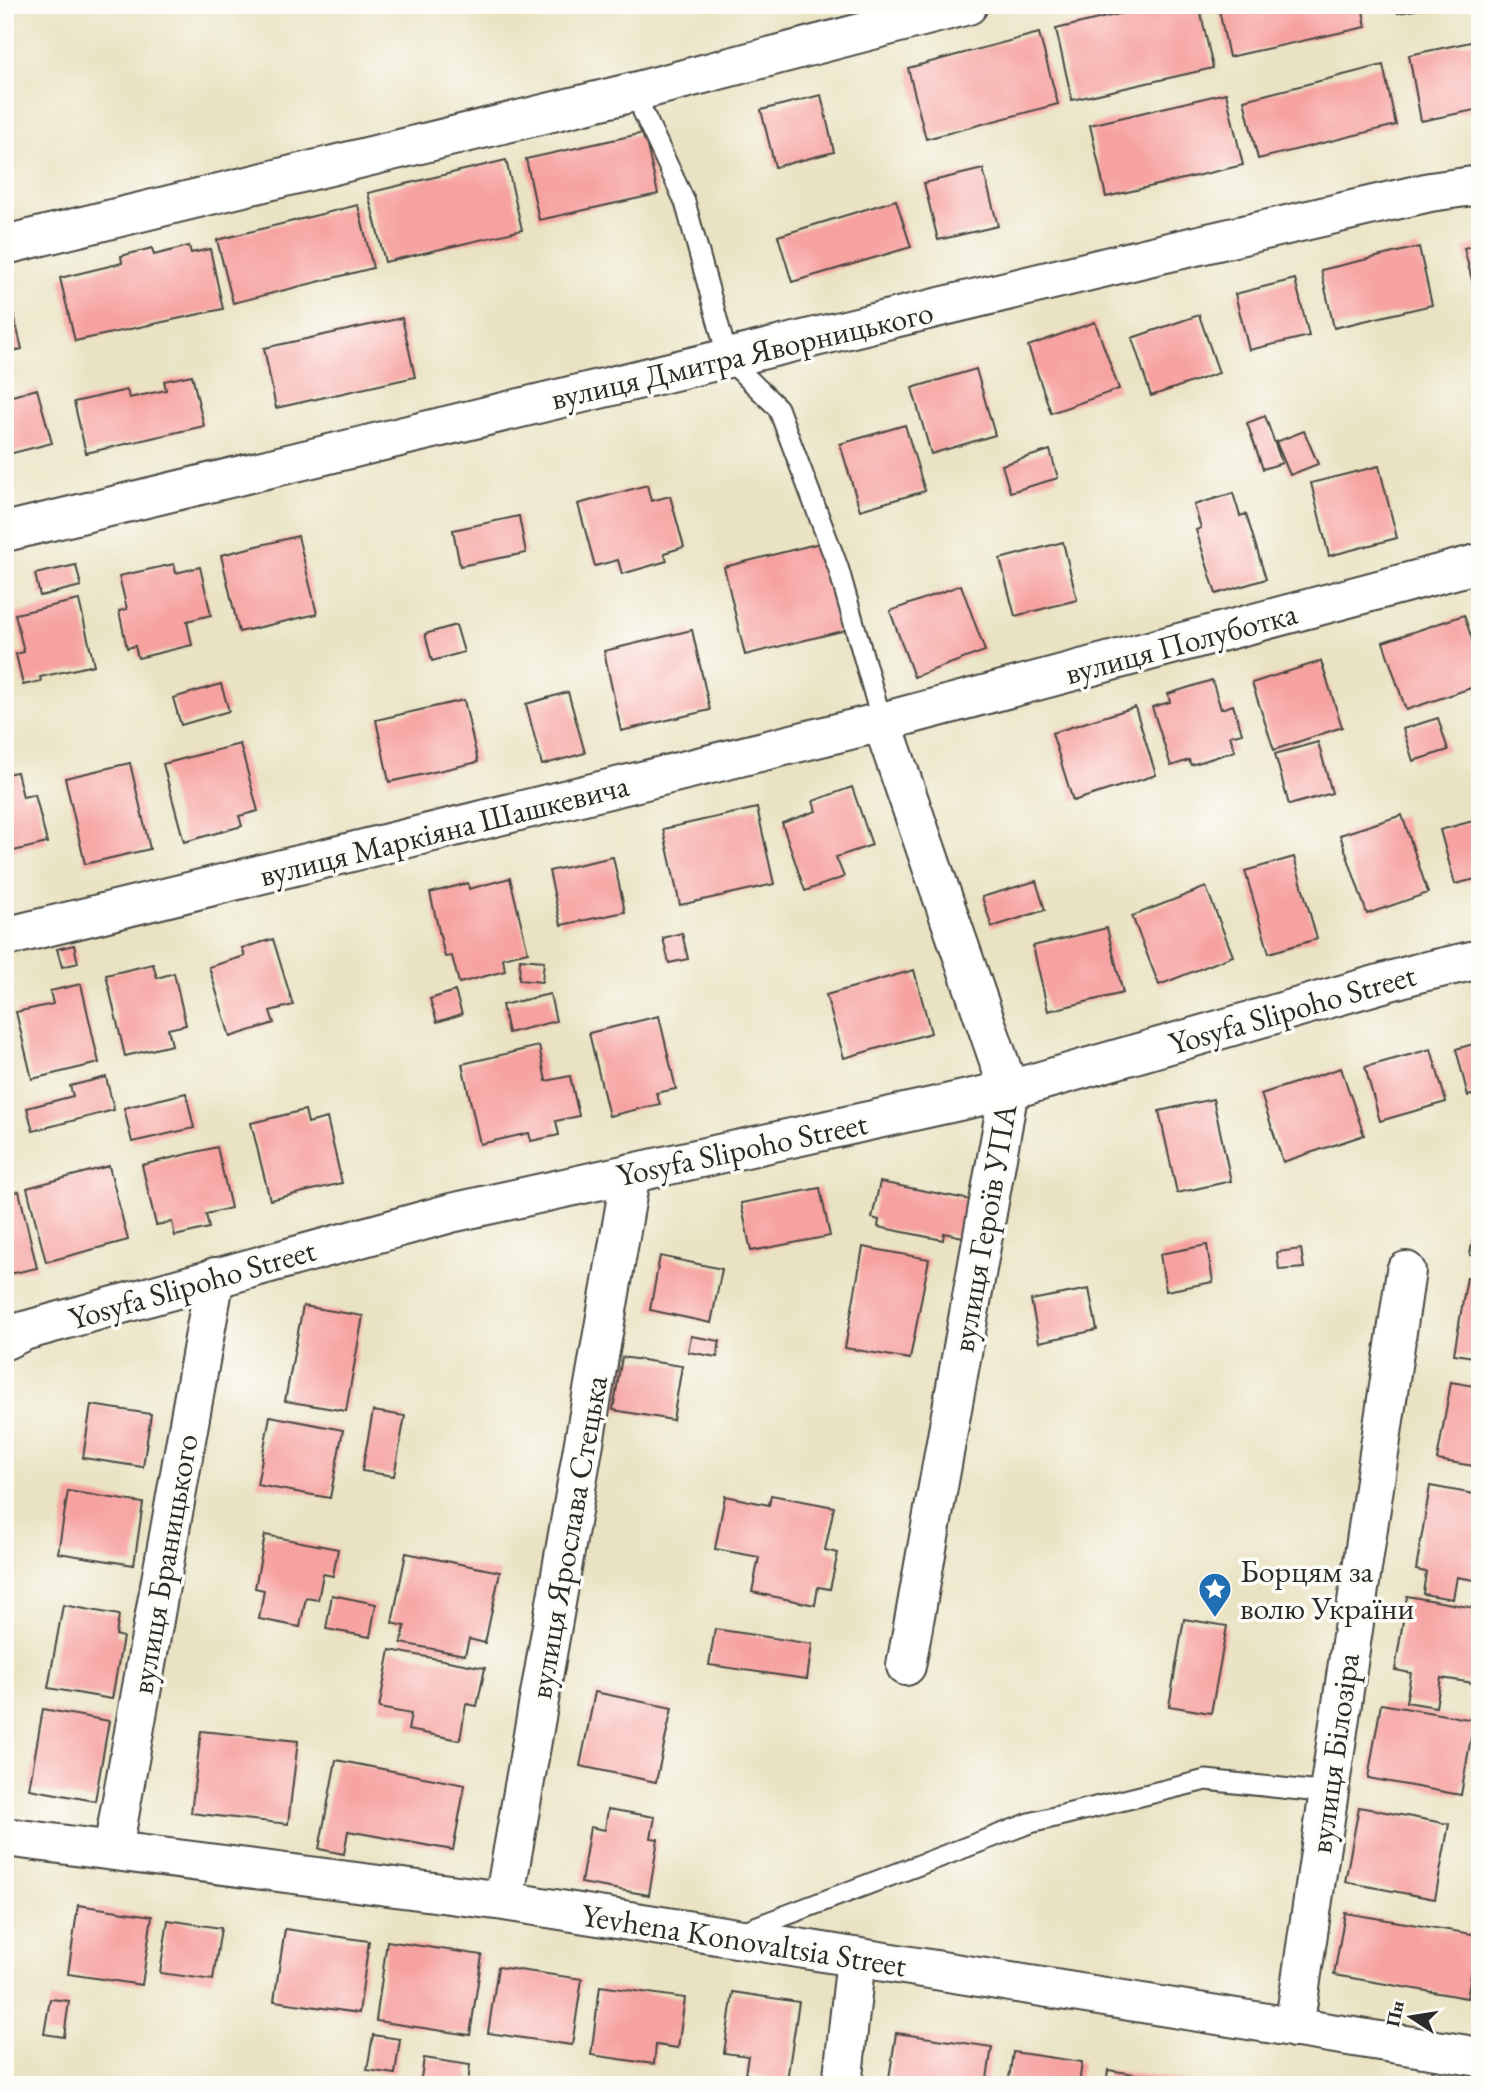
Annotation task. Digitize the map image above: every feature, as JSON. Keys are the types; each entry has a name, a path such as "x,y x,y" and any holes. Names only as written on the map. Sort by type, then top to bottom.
{"street":[{"path":"5,244 638,91 968,5"},
{"name":"вулиця Дмитра Яворницького","path":"5,532 1430,192 1480,185"},
{"name":"вулиця Полуботка","path":"882,722 1480,563"},
{"name":"вулиця Маркіяна Шашкевича","path":"5,937 882,722"},
{"name":"вулиця Героїв УПА","path":"882,722 1009,1090 906,1666"},
{"name":"Yosyfa Slipoho Street","path":"5,1340 24,1331 451,1213 1009,1090 1418,973 1480,959"},
{"name":"вулиця Ярослава Стецька","path":"505,1901 631,1173"},
{"name":"вулиця Білозіра","path":"1294,2028 1406,1271"},
{"name":"вулиця Браницького","path":"113,1850 215,1277"},
{"name":"Yevhena Konovaltsia Street","path":"5,1837 505,1901 1480,2057"},
{"path":"842,2085 856,1958"}],"lane":[{"path":"638,91 643,112 685,202 728,359 778,408 838,567 882,722"},
{"path":"728,1937 1030,1823 1206,1780 1329,1793"}],"building":[{"path":"240,5 260,5 261,9 240,11"},
{"path":"1157,5 1199,5 1213,68 1072,100 1056,29"},
{"path":"1218,5 1362,5 1366,27 1229,57"},
{"path":"1396,5 1431,5 1431,7 1398,13"},
{"path":"1039,33 1058,104 926,139 908,68"},
{"path":"1480,40 1480,109 1421,121 1409,55"},
{"path":"1383,65 1396,125 1258,159 1244,100"},
{"path":"1226,93 1243,165 1106,197 1090,125"},
{"path":"821,95 834,152 775,167 761,110"},
{"path":"644,133 658,194 539,220 526,159"},
{"path":"506,160 522,230 385,262 368,193"},
{"path":"983,169 998,226 938,240 924,183"},
{"path":"896,200 911,247 792,282 778,236"},
{"path":"358,205 373,268 233,303 217,240"},
{"path":"1480,244 1480,300 1477,300 1464,248"},
{"path":"189,246 191,253 210,249 223,309 75,341 60,278 122,263 121,256 152,248 154,255"},
{"path":"1419,247 1432,305 1334,328 1321,270"},
{"path":"1295,279 1309,336 1249,350 1235,294"},
{"path":"8,291 22,349 5,353 5,292"},
{"path":"1199,315 1219,373 1151,396 1132,338"},
{"path":"402,318 415,377 276,408 264,348"},
{"path":"1095,322 1119,389 1051,413 1028,346"},
{"path":"976,369 995,435 931,454 912,388"},
{"path":"192,375 204,426 86,453 74,402 127,390 129,398 166,390 164,381"},
{"path":"37,389 52,443 5,455 5,398"},
{"path":"1265,416 1282,463 1263,469 1247,423"},
{"path":"905,425 925,491 860,510 840,444"},
{"path":"1304,431 1318,464 1290,475 1276,442"},
{"path":"1050,450 1058,478 1010,492 1002,465"},
{"path":"1379,466 1397,538 1329,556 1311,483"},
{"path":"647,485 651,501 670,496 684,547 664,553 667,561 622,574 618,560 595,566 578,504"},
{"path":"1233,493 1240,516 1246,514 1266,579 1216,594 1196,530 1201,528 1194,505"},
{"path":"519,516 526,553 460,566 453,530"},
{"path":"298,536 317,614 239,632 221,555"},
{"path":"824,542 846,630 745,655 724,567"},
{"path":"1063,542 1077,600 1015,616 1000,559"},
{"path":"174,564 176,573 200,567 211,615 187,621 192,645 138,658 135,646 127,648 119,611 127,609 119,576"},
{"path":"76,565 81,586 40,596 35,574"},
{"path":"961,585 985,651 914,677 890,611"},
{"path":"79,600 94,665 40,677 41,681 23,685 16,654 24,652 15,614"},
{"path":"1464,615 1480,664 1480,685 1406,710 1383,642"},
{"path":"456,625 464,652 432,661 425,634"},
{"path":"692,630 710,710 621,731 604,651"},
{"path":"1321,661 1342,727 1274,750 1252,683"},
{"path":"1212,680 1221,709 1233,705 1242,733 1230,736 1235,751 1191,765 1189,760 1171,766 1152,707 1170,702 1168,694"},
{"path":"221,684 229,711 181,725 173,698"},
{"path":"568,692 585,753 542,765 526,704"},
{"path":"464,700 478,762 389,782 376,720"},
{"path":"1135,707 1156,775 1073,801 1052,733"},
{"path":"1438,718 1448,750 1413,761 1403,729"},
{"path":"1318,742 1332,793 1289,805 1275,754"},
{"path":"240,744 258,811 239,816 242,826 184,842 163,764"},
{"path":"130,763 150,849 85,864 65,778"},
{"path":"17,772 23,797 35,794 47,843 5,853 5,774"},
{"path":"852,787 872,845 836,857 844,877 805,891 782,823 816,811 813,801"},
{"path":"757,808 774,884 680,905 663,829"},
{"path":"1402,815 1428,893 1367,914 1340,835"},
{"path":"1480,819 1480,878 1455,884 1440,830"},
{"path":"613,857 625,912 561,925 549,871"},
{"path":"1294,857 1317,939 1269,953 1245,871"},
{"path":"510,878 528,952 503,958 505,971 459,983 452,956 445,957 430,893 468,883 469,889"},
{"path":"1036,881 1045,910 992,927 982,897"},
{"path":"1206,887 1233,956 1159,985 1132,916"},
{"path":"1107,928 1123,993 1048,1011 1033,946"},
{"path":"682,933 688,959 669,963 663,938"},
{"path":"273,939 293,1005 270,1011 274,1023 230,1037 209,967 245,956 242,948"},
{"path":"74,945 78,963 62,967 57,949"},
{"path":"520,959 544,961 542,982 519,980"},
{"path":"153,964 157,978 174,973 186,1025 168,1029 172,1045 125,1056 106,975"},
{"path":"914,970 931,1033 844,1058 826,995"},
{"path":"81,984 99,1063 32,1079 16,1012 53,1004 50,991"},
{"path":"455,991 462,1014 437,1022 430,999"},
{"path":"550,994 556,1021 508,1033 502,1005"},
{"path":"659,1016 676,1089 656,1093 660,1104 609,1116 589,1033"},
{"path":"1480,1042 1480,1093 1468,1096 1456,1049"},
{"path":"539,1046 546,1081 570,1076 579,1116 556,1121 559,1135 531,1141 529,1133 480,1144 462,1064"},
{"path":"1431,1049 1446,1102 1380,1121 1365,1067"},
{"path":"1341,1068 1364,1135 1283,1162 1261,1094"},
{"path":"106,1077 114,1110 33,1131 27,1108 73,1096 70,1086"},
{"path":"186,1093 194,1128 132,1142 124,1108"},
{"path":"1213,1099 1231,1181 1177,1193 1159,1111"},
{"path":"305,1110 308,1123 327,1118 342,1183 270,1200 251,1123"},
{"path":"217,1147 231,1208 206,1214 209,1228 175,1236 172,1222 156,1225 142,1165"},
{"path":"109,1166 128,1240 46,1262 27,1188"},
{"path":"880,1182 971,1200 963,1237 944,1233 943,1240 878,1227 879,1220 872,1218"},
{"path":"820,1188 830,1236 751,1251 741,1203"},
{"path":"19,1191 37,1268 5,1275 5,1195"},
{"path":"1480,1206 1480,1257 1470,1255"},
{"path":"1207,1245 1213,1282 1166,1291 1160,1254"},
{"path":"863,1247 929,1259 910,1359 845,1348"},
{"path":"1301,1249 1304,1268 1279,1270 1277,1252"},
{"path":"660,1256 722,1269 711,1323 650,1310"},
{"path":"1467,1277 1480,1279 1480,1358 1454,1354"},
{"path":"1089,1289 1097,1330 1039,1342 1031,1300"},
{"path":"303,1306 363,1316 346,1411 285,1401"},
{"path":"691,1336 720,1341 717,1357 688,1352"},
{"path":"622,1357 682,1366 673,1420 613,1410"},
{"path":"1451,1382 1480,1387 1480,1467 1437,1460"},
{"path":"91,1405 151,1414 143,1467 83,1458"},
{"path":"373,1411 405,1416 394,1476 362,1471"},
{"path":"270,1416 343,1430 330,1498 257,1485"},
{"path":"1430,1486 1480,1495 1480,1581 1457,1577 1453,1599 1423,1594 1426,1572 1416,1570"},
{"path":"68,1491 143,1503 134,1565 58,1553"},
{"path":"771,1495 834,1507 825,1550 838,1553 830,1589 818,1587 815,1605 752,1592 759,1557 715,1549 725,1496 769,1505"},
{"path":"265,1535 338,1549 333,1576 323,1574 318,1600 306,1598 300,1627 259,1619 264,1590 255,1588"},
{"path":"406,1553 500,1572 485,1643 469,1639 465,1655 401,1643 405,1626 392,1623"},
{"path":"332,1595 376,1604 370,1637 326,1629"},
{"path":"1407,1596 1480,1609 1480,1684 1441,1678 1436,1707 1406,1702 1411,1673 1395,1670"},
{"path":"63,1605 119,1615 116,1635 123,1637 112,1699 48,1688"},
{"path":"1184,1619 1227,1626 1211,1713 1169,1706"},
{"path":"715,1629 812,1644 807,1679 709,1665"},
{"path":"390,1650 485,1668 477,1706 466,1704 460,1740 408,1730 411,1714 379,1708"},
{"path":"595,1692 672,1708 656,1782 580,1766"},
{"path":"1381,1704 1474,1720 1461,1795 1368,1778"},
{"path":"43,1709 109,1721 95,1801 29,1789"},
{"path":"201,1731 298,1741 288,1824 191,1813"},
{"path":"336,1760 465,1785 453,1850 348,1831 344,1854 319,1849"},
{"path":"1359,1807 1449,1824 1435,1899 1345,1882"},
{"path":"608,1809 655,1817 651,1838 658,1839 649,1895 581,1883 590,1827 605,1830"},
{"path":"78,1905 152,1916 142,1985 68,1974"},
{"path":"1345,1913 1478,1935 1467,1998 1334,1975"},
{"path":"168,1920 221,1928 213,1980 160,1973"},
{"path":"285,1929 369,1941 359,2013 274,2001"},
{"path":"387,1941 482,1955 470,2035 376,2021"},
{"path":"498,1967 582,1979 572,2045 488,2033"},
{"path":"600,1986 685,1998 678,2048 656,2045 654,2064 591,2055"},
{"path":"733,1992 799,2002 787,2080 745,2074 748,2056 724,2053"},
{"path":"50,1999 69,2001 64,2037 44,2034"},
{"path":"896,2033 992,2047 986,2085 888,2085"},
{"path":"373,2035 400,2039 395,2074 367,2070"},
{"path":"1013,2052 1082,2062 1079,2085 1008,2085"},
{"path":"424,2058 470,2065 468,2085 420,2085"},
{"path":"1108,2070 1195,2083 1195,2085 1106,2085"}],"place":[{"name":"Борцям за волю України","path":"1215,1619"}]}
